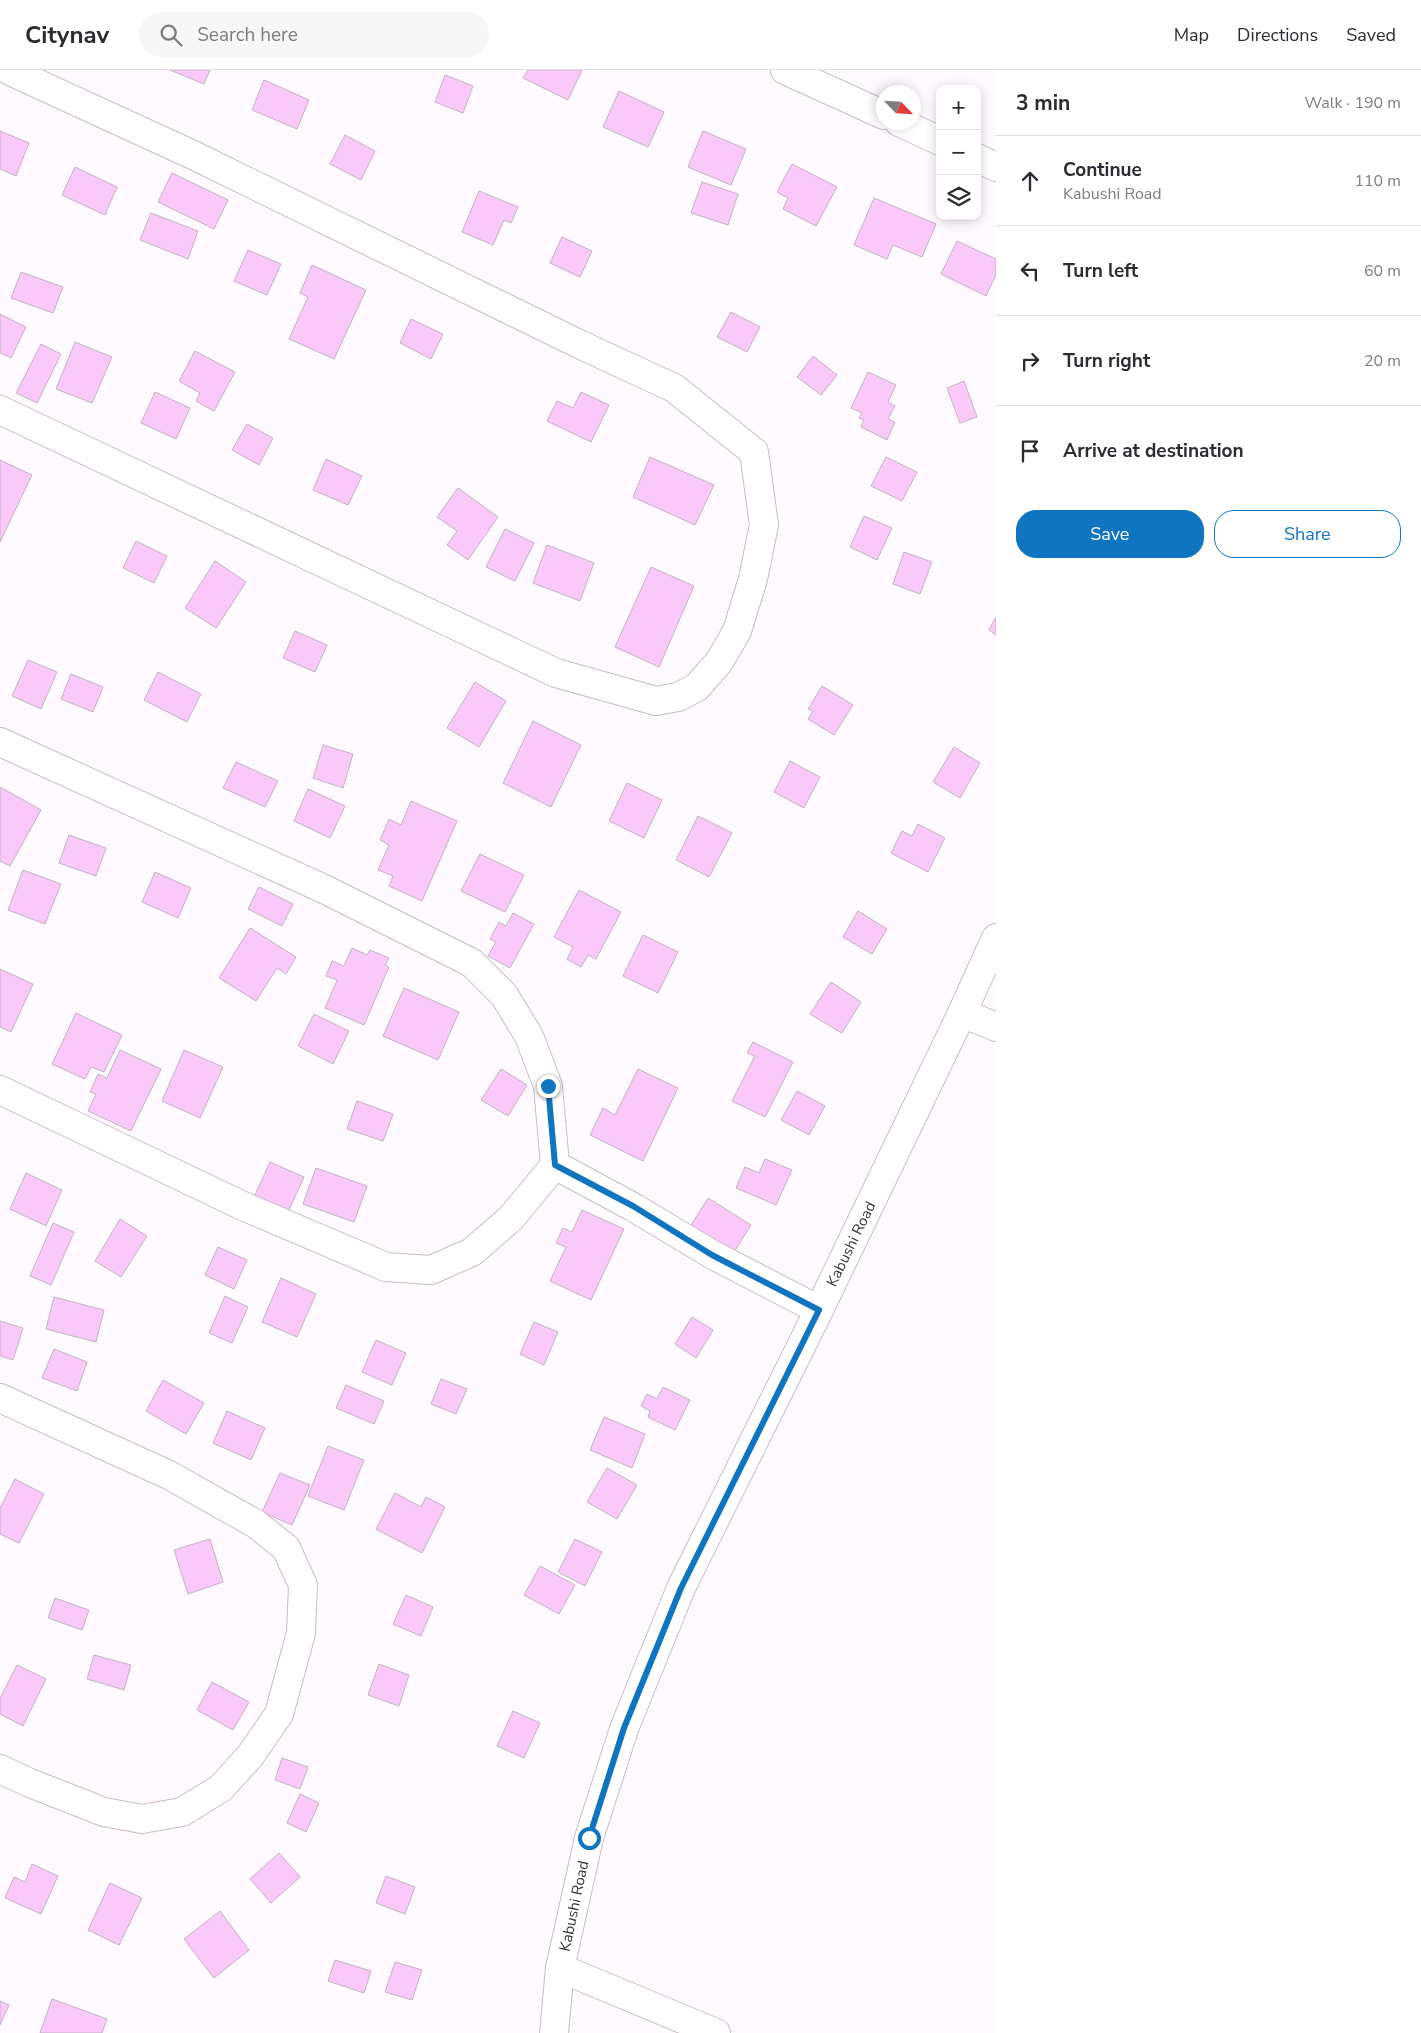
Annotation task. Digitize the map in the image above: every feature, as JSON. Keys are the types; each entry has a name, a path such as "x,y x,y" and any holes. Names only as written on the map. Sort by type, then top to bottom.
{"street":[{"path":"0,410 556,673 656,701 678,697 697,687 719,662 737,631 753,579 764,524 754,452 674,388 581,345 193,155 8,70"},
{"path":"785,70 876,111"},
{"path":"916,130 936,139"},
{"path":"981,160 996,167"},
{"path":"0,742 324,889 472,963 504,995 529,1036 548,1086 555,1165 511,1218 472,1252 431,1270 386,1267 243,1206 0,1090"},
{"name":"Kabushi Road","path":"554,2033 560,1968 589,1838 624,1728 681,1588 819,1310 962,1013 996,938"},
{"path":"962,1013 996,1027"},
{"path":"555,1165 633,1206 712,1255 819,1310"},
{"path":"0,1398 169,1475 256,1524 286,1548 304,1585 301,1633 279,1714 250,1756 221,1788 182,1812 142,1819 104,1812 0,1769"},
{"path":"560,1968 716,2033"}],"building":[{"path":"170,70 210,70 204,84"},
{"path":"528,70 582,70 568,100 523,78"},
{"path":"445,75 473,86 463,113 435,102"},
{"path":"264,80 309,100 297,129 252,110"},
{"path":"619,91 664,112 648,147 603,127"},
{"path":"0,131 29,143 16,176 0,169"},
{"path":"703,131 746,149 731,185 688,167"},
{"path":"345,135 375,151 361,180 330,164"},
{"path":"792,164 837,187 816,226 783,209 788,198 777,192"},
{"path":"75,167 117,187 105,215 62,195"},
{"path":"172,173 228,200 214,229 158,202"},
{"path":"702,182 738,194 728,225 691,213"},
{"path":"479,191 518,207 511,223 504,220 493,245 462,232"},
{"path":"874,198 936,224 922,257 893,245 887,259 854,245"},
{"path":"151,213 198,231 188,259 140,240"},
{"path":"562,237 592,251 580,277 550,263"},
{"path":"957,241 996,259 996,275 986,296 941,274"},
{"path":"248,250 281,264 267,295 234,281"},
{"path":"312,265 366,290 334,359 289,339 308,297 300,293"},
{"path":"21,272 63,287 53,313 11,298"},
{"path":"731,312 760,327 747,352 717,337"},
{"path":"0,314 26,327 11,358 0,353"},
{"path":"411,319 443,334 431,359 400,343"},
{"path":"75,342 112,357 92,403 56,389"},
{"path":"41,344 61,354 37,403 16,393"},
{"path":"195,351 235,372 214,411 196,401 200,393 179,381"},
{"path":"813,356 837,375 821,395 797,377"},
{"path":"868,372 896,385 888,402 895,406 888,419 895,422 887,440 861,427 864,420 859,418 862,413 851,408"},
{"path":"964,381 977,417 960,423 947,388"},
{"path":"155,392 190,408 176,439 141,423"},
{"path":"581,392 609,405 591,442 547,421 557,401 573,408"},
{"path":"247,424 273,438 259,465 232,450"},
{"path":"650,457 714,485 695,525 633,497"},
{"path":"886,457 917,472 902,501 871,486"},
{"path":"326,459 362,476 348,505 313,490"},
{"path":"0,460 32,475 0,542"},
{"path":"458,488 498,517 468,560 447,545 457,531 437,517"},
{"path":"864,516 892,528 877,560 850,547"},
{"path":"505,529 534,543 515,581 486,567"},
{"path":"136,541 167,556 154,583 123,568"},
{"path":"547,545 594,563 580,601 533,583"},
{"path":"904,552 932,562 920,594 893,584"},
{"path":"215,561 246,582 216,628 185,608"},
{"path":"651,567 694,586 659,667 615,647"},
{"path":"996,617 996,635 989,630"},
{"path":"295,631 327,645 315,672 283,658"},
{"path":"28,660 57,672 41,709 12,696"},
{"path":"158,672 201,694 187,722 144,700"},
{"path":"71,674 103,687 93,712 61,699"},
{"path":"475,682 506,701 479,747 447,728"},
{"path":"822,686 853,705 834,735 808,719 813,711 808,709"},
{"path":"533,721 581,745 551,807 503,783"},
{"path":"323,745 353,754 343,788 313,778"},
{"path":"954,747 980,763 960,798 933,782"},
{"path":"790,761 820,777 804,808 774,792"},
{"path":"236,762 278,781 265,807 223,788"},
{"path":"627,783 662,800 644,838 609,821"},
{"path":"0,787 41,810 10,866 0,861"},
{"path":"308,789 345,806 330,838 294,821"},
{"path":"411,801 457,821 422,901 389,886 393,876 378,870 389,845 380,840 389,819 401,825"},
{"path":"698,816 732,833 709,877 676,860"},
{"path":"918,824 945,838 928,872 891,853 902,831 912,836"},
{"path":"69,835 106,848 96,876 59,863"},
{"path":"480,854 524,875 505,912 461,891"},
{"path":"23,870 61,884 45,924 8,910"},
{"path":"155,872 191,888 178,918 142,902"},
{"path":"259,887 293,904 282,926 248,909"},
{"path":"579,890 621,912 596,959 588,955 581,967 567,959 573,947 554,937"},
{"path":"858,911 887,929 872,954 843,937"},
{"path":"513,913 534,924 510,968 488,956 496,942 490,939 499,922 506,926"},
{"path":"250,928 296,957 286,974 277,968 256,1001 219,978"},
{"path":"643,935 678,952 658,993 623,976"},
{"path":"352,948 367,955 370,950 389,958 385,965 389,967 364,1025 325,1008 337,980 326,976 332,961 344,966"},
{"path":"0,969 33,984 11,1032 0,1027"},
{"path":"831,982 861,1002 842,1033 810,1014"},
{"path":"404,988 459,1012 438,1060 383,1036"},
{"path":"76,1013 122,1035 104,1072 91,1067 85,1079 52,1064"},
{"path":"314,1014 349,1031 333,1064 298,1046"},
{"path":"753,1042 793,1062 765,1117 732,1101 755,1056 747,1053"},
{"path":"120,1050 161,1069 131,1131 88,1111 96,1094 90,1092 98,1074 107,1078"},
{"path":"184,1050 223,1067 200,1118 162,1101"},
{"path":"501,1069 527,1085 508,1116 481,1100"},
{"path":"638,1069 678,1088 643,1161 590,1135 603,1108 615,1115"},
{"path":"797,1091 825,1106 809,1135 781,1120"},
{"path":"357,1101 393,1114 383,1141 347,1129"},
{"path":"765,1159 792,1170 776,1205 736,1188 745,1167 759,1173"},
{"path":"270,1162 304,1177 287,1214 253,1199"},
{"path":"316,1168 367,1186 354,1222 303,1204"},
{"path":"26,1173 62,1190 46,1226 10,1209"},
{"path":"708,1198 751,1225 731,1257 688,1230"},
{"path":"582,1210 624,1229 591,1300 550,1281 566,1247 556,1243 563,1228 572,1232"},
{"path":"120,1219 147,1236 121,1277 95,1261"},
{"path":"53,1223 74,1232 51,1285 30,1276"},
{"path":"218,1247 247,1260 234,1289 205,1275"},
{"path":"281,1278 316,1294 297,1337 262,1322"},
{"path":"225,1296 248,1307 232,1343 209,1333"},
{"path":"54,1297 104,1310 96,1342 46,1329"},
{"path":"692,1317 713,1330 696,1358 675,1344"},
{"path":"0,1321 23,1328 13,1360 0,1356"},
{"path":"534,1322 558,1332 544,1365 520,1354"},
{"path":"376,1340 406,1353 392,1385 362,1372"},
{"path":"54,1349 87,1362 77,1391 42,1378"},
{"path":"441,1379 467,1389 456,1414 431,1404"},
{"path":"163,1380 204,1403 186,1434 146,1411"},
{"path":"346,1385 384,1401 374,1424 336,1408"},
{"path":"663,1387 690,1400 675,1430 648,1417 650,1411 641,1406 647,1394 657,1399"},
{"path":"227,1411 265,1428 251,1460 213,1443"},
{"path":"604,1417 645,1434 632,1468 590,1450"},
{"path":"328,1446 364,1460 344,1510 308,1496"},
{"path":"607,1468 637,1485 617,1519 587,1502"},
{"path":"280,1473 310,1485 292,1525 262,1512"},
{"path":"15,1479 44,1494 19,1543 0,1534 0,1508"},
{"path":"395,1493 421,1507 426,1497 445,1507 422,1553 376,1529"},
{"path":"210,1539 223,1582 188,1594 174,1550"},
{"path":"575,1539 602,1552 585,1586 558,1572"},
{"path":"540,1566 575,1585 559,1614 524,1595"},
{"path":"406,1595 433,1607 421,1636 393,1624"},
{"path":"55,1598 89,1610 82,1630 48,1618"},
{"path":"94,1655 131,1665 124,1690 87,1679"},
{"path":"379,1664 409,1675 399,1706 368,1695"},
{"path":"17,1665 46,1679 23,1726 0,1714 0,1698"},
{"path":"212,1682 249,1702 233,1730 197,1710"},
{"path":"513,1711 540,1723 524,1758 497,1746"},
{"path":"282,1758 308,1767 300,1789 275,1780"},
{"path":"300,1794 319,1803 306,1832 287,1823"},
{"path":"279,1853 300,1877 271,1903 250,1879"},
{"path":"32,1864 58,1876 41,1914 5,1898 14,1877 25,1882"},
{"path":"386,1876 415,1887 405,1914 376,1903"},
{"path":"110,1883 142,1898 119,1945 88,1930"},
{"path":"220,1911 249,1950 214,1978 184,1939"},
{"path":"335,1960 371,1971 364,1993 328,1981"},
{"path":"395,1962 422,1970 412,2000 385,1992"},
{"path":"52,1999 107,2019 102,2033 40,2033"},
{"path":"0,2001 9,2005 0,2025"}],"route":[{"path":"548,1086 555,1165 633,1206 712,1255 819,1310 681,1588 624,1728 589,1838"}]}
